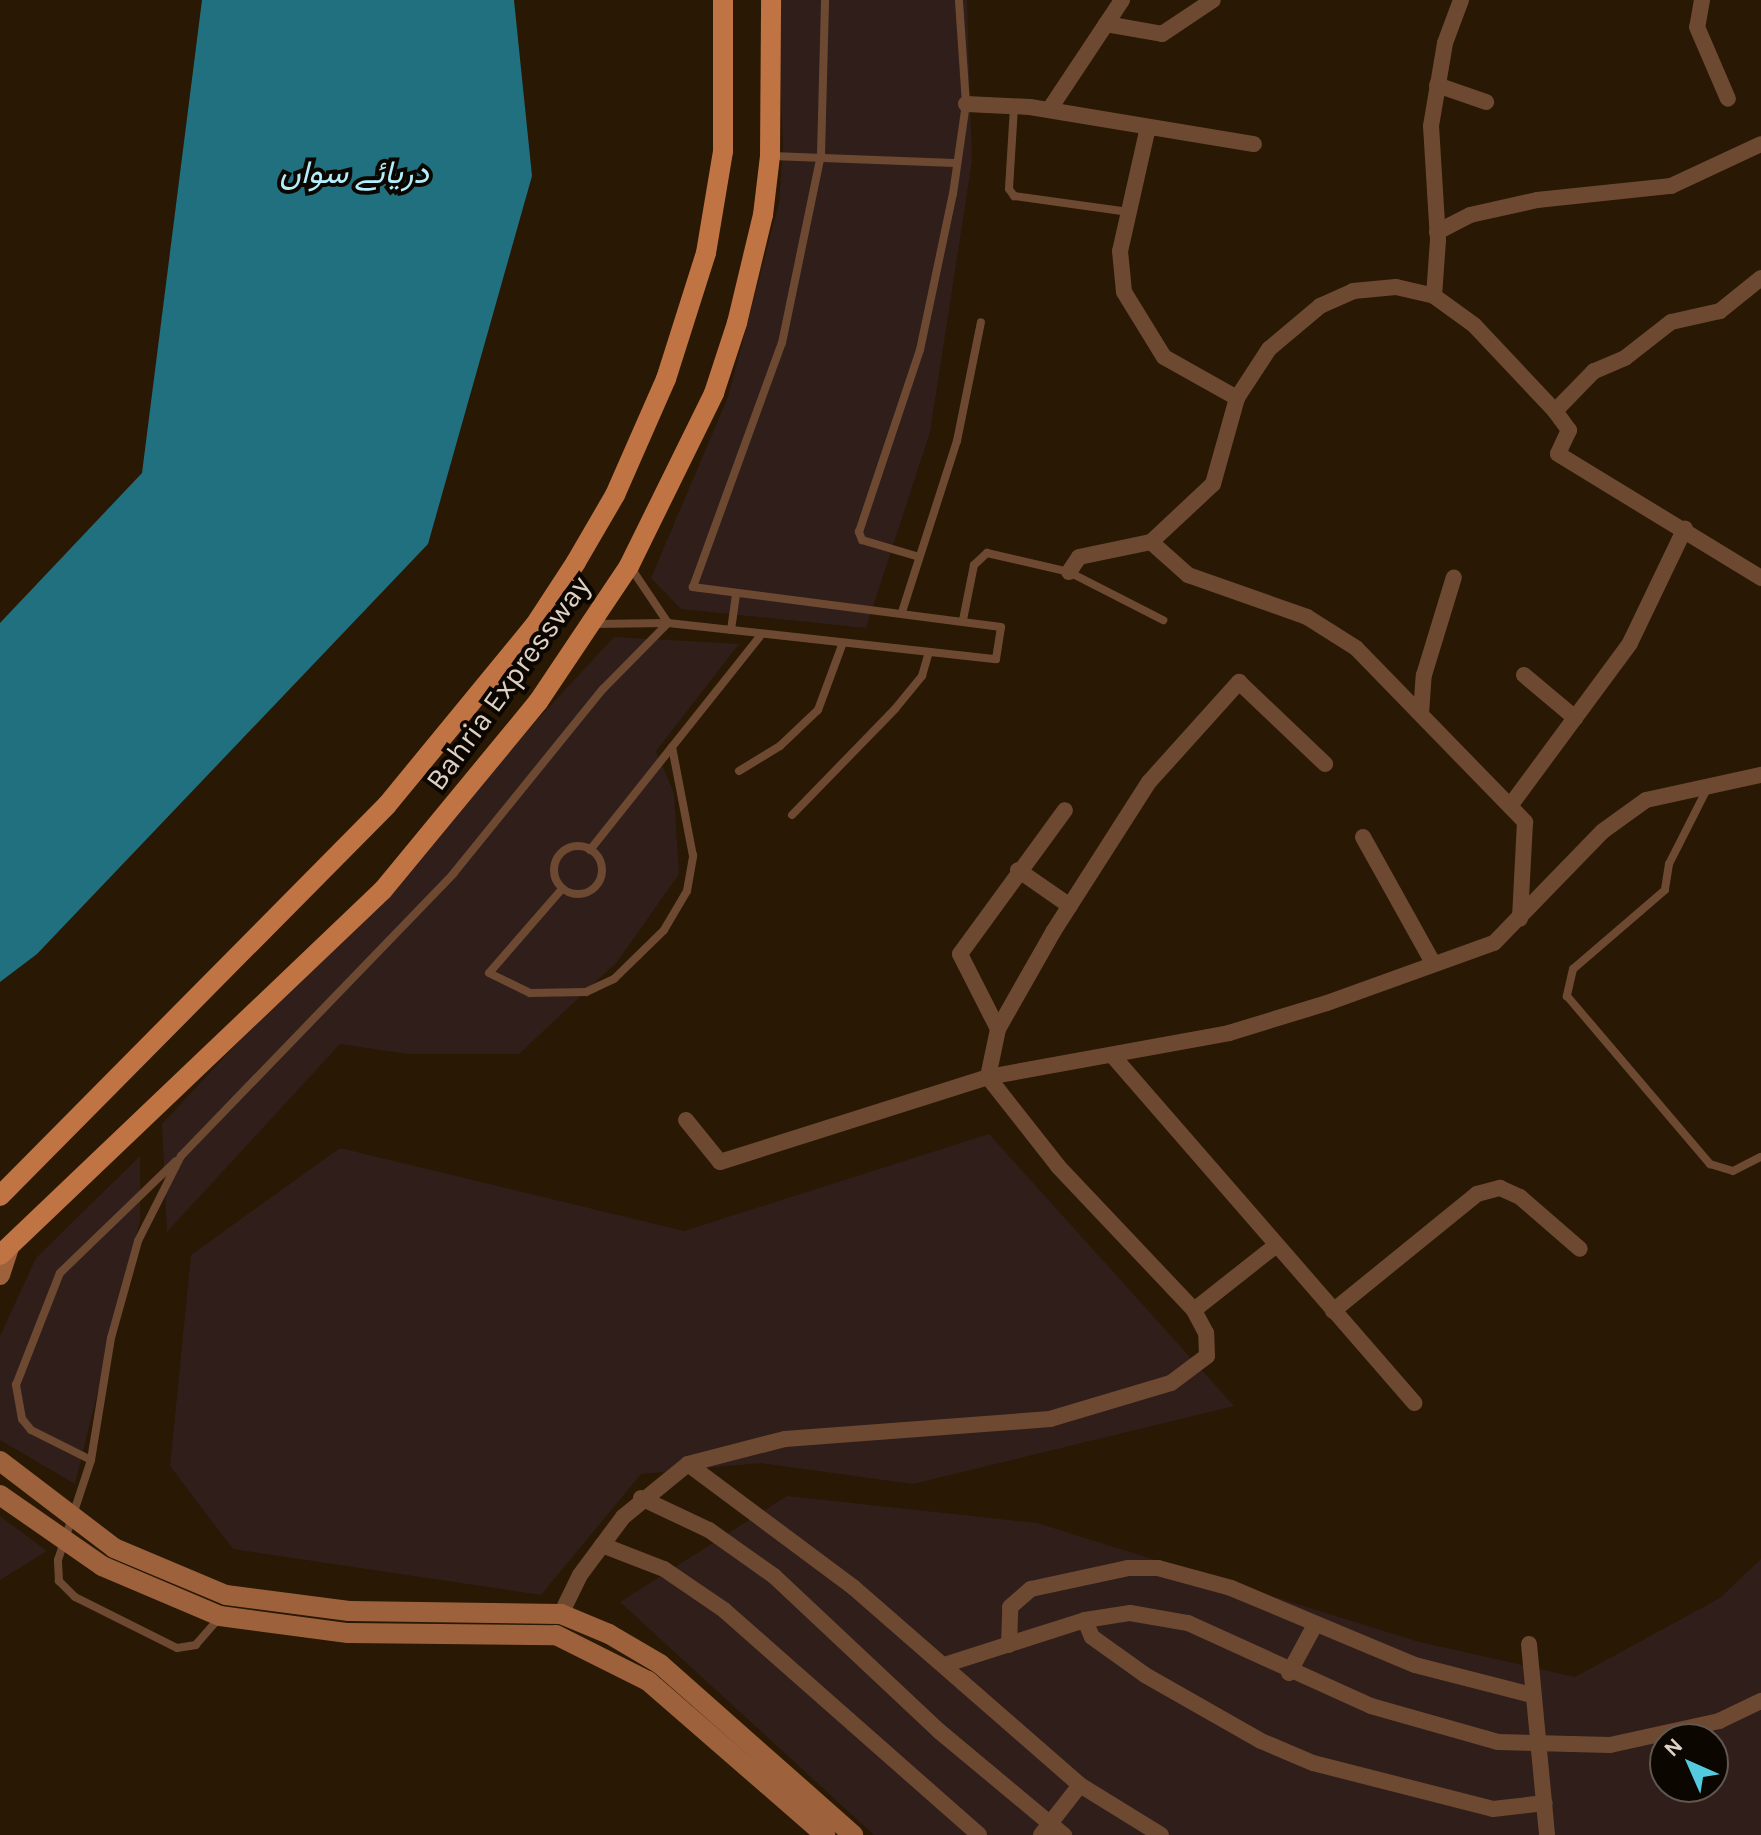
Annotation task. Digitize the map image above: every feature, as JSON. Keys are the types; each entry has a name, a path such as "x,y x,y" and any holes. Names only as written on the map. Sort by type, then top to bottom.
{"main road":[{"name":"Bahria Expressway","path":"0,1196 387,805 535,625 576,562 615,495 666,379 706,253 723,151 723,0"},
{"name":"Bahria Expressway","path":"4,1252 383,890 538,702 629,566 714,393 763,215 770,156 771,0"},
{"path":"0,1275 4,1252"},
{"path":"0,1461 68,1517 168,1575 226,1595 349,1611 561,1614 660,1664 853,1835"},
{"path":"0,1495 63,1542 160,1595 220,1616 348,1633 556,1635 648,1681 825,1835"}],"street":[{"path":"1049,110 1122,0"},
{"path":"1106,24 1162,34 1213,0"},
{"path":"1434,296 1437,232 1431,126 1437,85 1461,0"},
{"path":"1702,0 1697,27 1728,99"},
{"path":"1437,85 1486,102"},
{"path":"966,104 1049,110 1254,144"},
{"path":"1148,127 1120,251 1124,292 1141,327 1164,357 1237,398"},
{"path":"1437,232 1470,215 1537,200 1671,186 1761,144"},
{"path":"1555,411 1594,371 1625,358 1671,322 1720,311 1761,278"},
{"path":"1069,572 1079,557 1151,542 1213,484 1237,398 1269,349 1320,306 1377,286 1434,296 1474,325 1569,430 1558,454 1685,528 1761,578"},
{"path":"1510,806 1630,643 1685,528"},
{"path":"1151,542 1188,575 1307,617 1344,640 1421,714 1525,822 1520,919"},
{"path":"1421,714 1424,675 1454,577"},
{"path":"1524,675 1575,718"},
{"path":"561,1614 602,1545 641,1498 688,1464 785,1439 1050,1419 1171,1383 1207,1356 1206,1333 1194,1310 1058,1166 988,1077 998,1029 1070,906 1149,782 1239,682 1325,764"},
{"path":"686,1120 720,1162 988,1077 1229,1033 1432,961 1494,943 1635,807 1708,785 1761,775"},
{"path":"998,1029 960,954 1018,870 1065,810"},
{"path":"1363,837 1432,961"},
{"path":"1018,870 1070,906"},
{"path":"1112,1055 1275,1246 1415,1403"},
{"path":"1333,1311 1477,1194 1500,1188 1520,1197 1580,1249"},
{"path":"1194,1310 1275,1246"},
{"path":"688,1464 853,1587 1080,1785 1161,1835"},
{"path":"641,1498 709,1530 774,1576 1045,1830 1064,1835"},
{"path":"602,1545 664,1569 724,1610 979,1835"},
{"path":"1009,1645 1008,1615 1022,1595 1128,1568 1209,1580 1456,1679 1532,1695"},
{"path":"944,1665 1085,1620 1130,1613 1188,1623 1289,1673 1426,1724 1538,1746 1656,1737 1761,1702"},
{"path":"1085,1620 1092,1637 1145,1675 1261,1741 1313,1763 1493,1809 1545,1803"},
{"path":"1289,1673 1315,1625"},
{"path":"1529,1644 1547,1835"},
{"path":"1045,1830 1080,1785"}],"lane":[{"path":"593,624 668,623 928,655 996,659 1001,627 693,587 782,343 821,155 825,0"},
{"path":"916,556 862,540 859,532 920,350 966,104 959,0"},
{"path":"1014,106 1009,189 1014,196 1130,212"},
{"path":"770,156 821,155 954,163"},
{"path":"902,612 916,556 957,441 981,322"},
{"path":"963,620 974,565 987,553 1069,572 1163,620"},
{"path":"629,566 668,623"},
{"path":"731,630 736,595"},
{"path":"91,1460 31,1430 16,1401 16,1385 60,1273 181,1156 453,874 603,689 668,623"},
{"path":"590,850 762,634"},
{"path":"739,771 788,740 818,710 842,645"},
{"path":"792,815 895,709 922,676 928,655"},
{"path":"562,889 489,973 530,993 586,992 614,979 664,930 687,891 693,856 672,747"},
{"path":"1708,785 1669,864 1665,890 1573,969 1567,996 1710,1164 1733,1171 1761,1157"},
{"path":"571,847 590,850 602,863 597,887 573,895 562,889 555,878 560,854 571,847"},
{"path":"181,1156 138,1241 111,1338 91,1460 68,1517 59,1581 123,1623 184,1648 203,1640 220,1616"}],"shaded area":[{"path":"777,0 967,0 972,161 930,432 866,628 681,609 651,578 728,397 779,203 783,146"},
{"path":"614,637 739,644 656,751 674,793 679,874 617,962 519,1054 408,1054 340,1044 167,1232 162,1124"},
{"path":"989,1134 1234,1406 913,1484 761,1463 641,1474 541,1595 233,1549 170,1466 191,1255 340,1148 684,1231"},
{"path":"140,1156 140,1220 75,1484 0,1440 0,1336 36,1258"},
{"path":"787,1496 1037,1523 1416,1641 1575,1677 1720,1598 1761,1559 1761,1835 874,1835 620,1602"},
{"path":"0,1516 47,1551 0,1580"}],"water":[{"name":"دریائے سواں","path":"202,0 514,0 532,176 428,544 37,954 0,982 0,623 142,473"}]}
